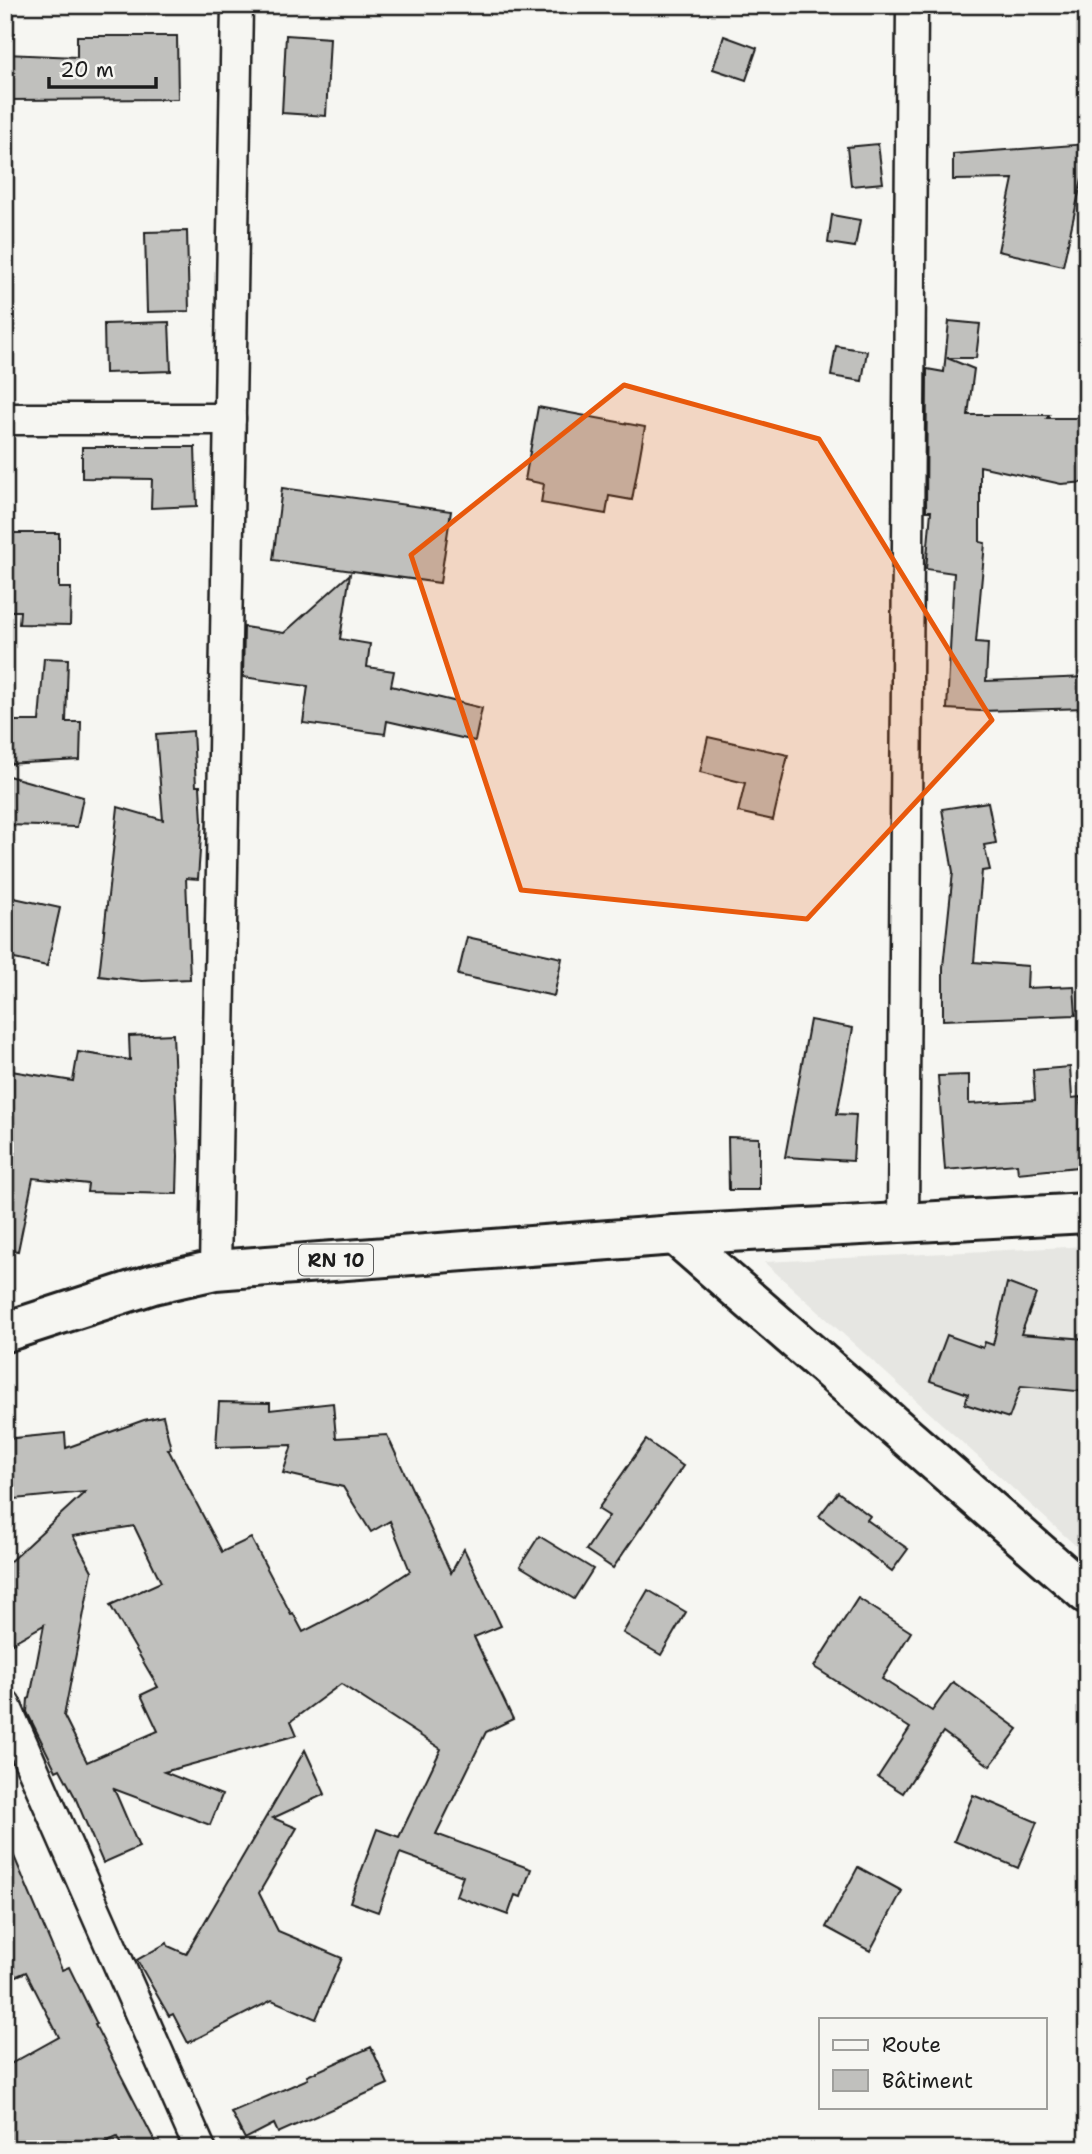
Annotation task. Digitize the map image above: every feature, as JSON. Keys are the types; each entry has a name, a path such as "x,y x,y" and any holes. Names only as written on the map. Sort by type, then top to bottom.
{"main road":[{"name":"RN 10","path":"5,1332 153,1284 215,1270 674,1235 1087,1213"},
{"path":"674,1235 1087,1594"}],"street":[{"path":"215,1270 237,5"},
{"path":"903,1224 912,5"},
{"path":"5,419 230,419"},
{"path":"5,1705 200,2149"}],"highlighted area":[{"path":"624,385 819,439 992,720 807,919 521,890 411,555"}],"shaded area":[{"path":"1087,1246 1087,1556 764,1262"}],"building":[{"path":"286,35 330,38 326,116 282,113"},
{"path":"77,36 177,36 178,99 5,100 5,54 77,57"},
{"path":"724,36 757,48 746,80 713,69"},
{"path":"878,144 883,183 851,186 847,147"},
{"path":"1087,144 1087,180 1082,179 1063,266 998,251 1013,179 953,180 953,154"},
{"path":"832,215 860,220 855,247 828,243"},
{"path":"187,231 189,311 147,312 145,232"},
{"path":"949,321 980,324 976,358 947,358 974,369 968,415 1087,418 1087,482 1061,484 980,466 980,542 985,543 976,642 988,643 986,681 1087,677 1087,708 980,711 947,709 954,573 926,569 931,511 926,511 927,369 944,372"},
{"path":"169,322 171,371 105,373 104,324"},
{"path":"836,346 867,351 862,381 831,376"},
{"path":"538,407 645,427 632,500 609,496 606,514 541,503 544,484 525,480"},
{"path":"82,447 195,447 197,506 151,508 152,479 82,478"},
{"path":"282,488 451,511 440,583 273,560"},
{"path":"5,533 59,533 59,588 71,588 70,625 19,624 20,611 6,611"},
{"path":"350,574 340,639 370,644 367,667 394,671 391,686 482,708 475,741 387,721 385,734 303,723 308,686 243,677 244,627 284,633"},
{"path":"44,658 68,659 66,722 81,722 80,760 5,764 5,721 39,721"},
{"path":"193,731 196,786 200,786 202,822 198,879 186,878 190,979 142,981 99,976 118,807 163,820 156,734"},
{"path":"708,737 788,755 773,820 738,812 745,783 700,772"},
{"path":"5,775 83,797 77,827 5,825"},
{"path":"988,802 996,843 984,845 990,870 982,871 974,962 1028,966 1027,988 1074,986 1076,1015 943,1020 943,967 953,872 942,809"},
{"path":"5,896 60,908 47,966 5,957"},
{"path":"467,937 562,958 554,996 458,975"},
{"path":"810,1020 853,1028 837,1114 856,1115 853,1161 785,1157"},
{"path":"173,1034 177,1194 87,1192 88,1184 33,1178 18,1251 5,1249 5,1070 73,1081 78,1052 130,1060 129,1036"},
{"path":"1070,1067 1072,1098 1080,1097 1083,1133 1087,1132 1087,1166 1018,1173 1017,1164 945,1170 938,1076 969,1075 969,1104 1035,1100 1033,1070"},
{"path":"728,1137 759,1138 759,1190 729,1190"},
{"path":"1007,1283 1036,1294 1021,1334 1087,1339 1087,1392 1021,1386 1009,1418 965,1404 968,1394 930,1381 947,1335 983,1348 985,1342 993,1345"},
{"path":"219,1402 270,1403 270,1410 333,1403 336,1438 387,1435 451,1573 464,1549 501,1626 474,1637 513,1719 486,1732 436,1834 531,1869 521,1897 515,1895 508,1915 456,1896 463,1876 400,1853 378,1912 350,1902 377,1829 399,1837 441,1749 341,1684 291,1721 297,1735 164,1772 222,1795 210,1825 114,1789 139,1847 103,1863 75,1797 60,1769 56,1771 27,1712 44,1625 5,1647 5,1566 85,1492 5,1500 5,1439 65,1433 66,1448 144,1420 163,1416 171,1449 168,1449 222,1552 251,1538 303,1632 369,1598 410,1571 390,1521 371,1532 343,1487 283,1473 292,1445 216,1447","holes":["134,1526 161,1582 110,1605 158,1687 141,1695 158,1731 87,1762 64,1716 92,1571 73,1536"]},
{"path":"646,1440 683,1466 613,1568 586,1550 609,1516 598,1509"},
{"path":"838,1492 870,1516 867,1520 908,1549 892,1571 819,1516"},
{"path":"539,1536 593,1569 574,1599 520,1566"},
{"path":"648,1590 686,1612 661,1655 623,1633"},
{"path":"858,1598 911,1632 882,1679 932,1711 953,1682 1018,1729 990,1766 943,1732 903,1793 878,1777 910,1728 814,1667"},
{"path":"305,1750 325,1794 273,1818 297,1828 259,1893 278,1931 342,1958 316,2019 272,2000 188,2043 173,2014 169,2016 137,1960 167,1943 186,1954"},
{"path":"973,1795 1037,1822 1018,1868 954,1841"},
{"path":"5,1835 62,1970 69,1967 97,2024 95,2025 159,2149 123,2149 117,2137 90,2149 5,2149 5,2067 59,2037 26,1972 5,1981"},
{"path":"858,1867 902,1891 870,1951 826,1927"},
{"path":"371,2047 388,2084 278,2133 274,2124 245,2139 231,2112 308,2079 307,2076"}]}
